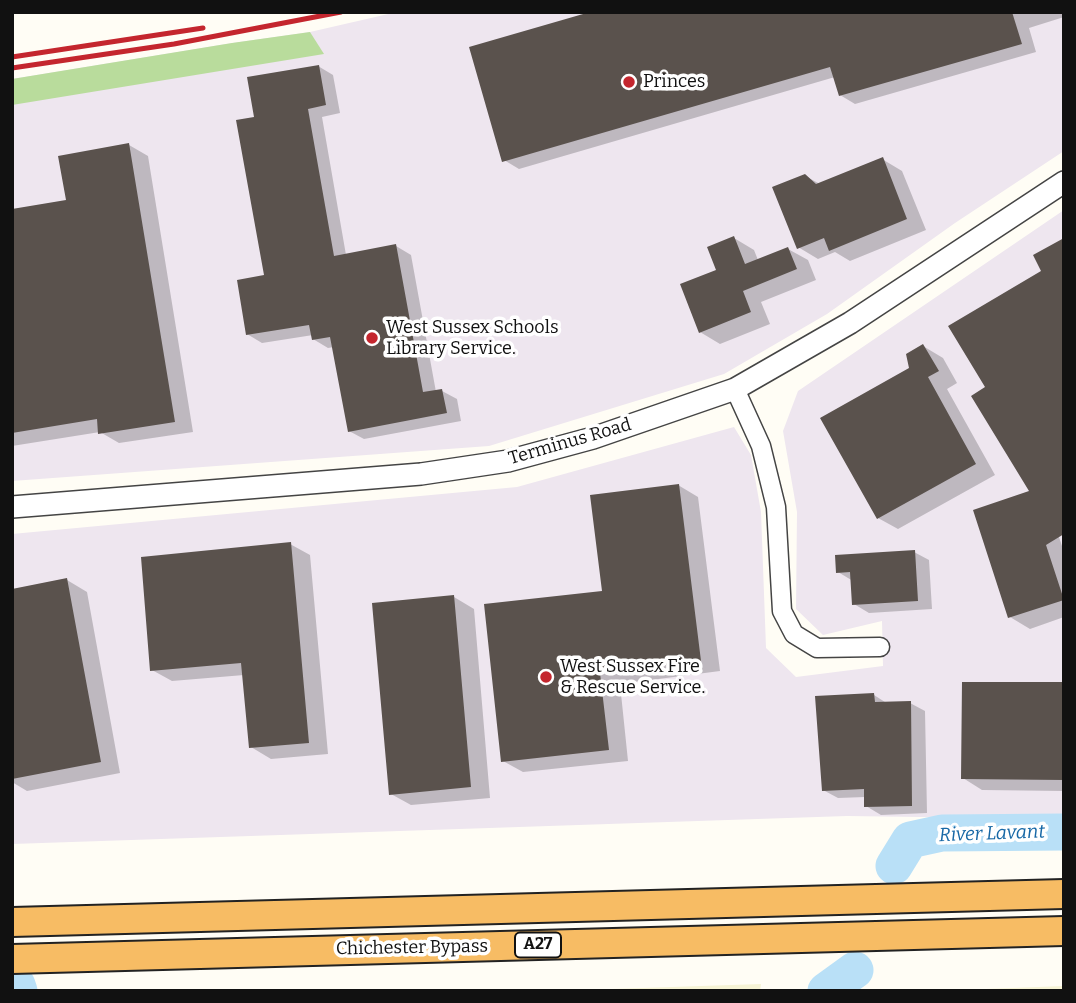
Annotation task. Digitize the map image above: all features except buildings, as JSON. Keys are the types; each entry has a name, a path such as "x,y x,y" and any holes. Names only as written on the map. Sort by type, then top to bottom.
{"highway":[{"name":"Chichester Bypass","path":"12,922 1064,894"},
{"name":"Chichester Bypass","path":"12,959 1064,932"}],"street":[{"name":"Terminus Road","path":"12,508 469,468 508,461 593,438 735,389 850,323 1064,182"},
{"path":"735,389 761,446 776,507 782,611 794,634 817,648 880,647"}],"shaded area":[{"path":"397,12 1064,12 1064,151 955,223 827,314 724,374 489,446 12,481 12,79 310,32"},
{"path":"1064,210 1064,819 847,816 12,844 12,534 517,487 734,427 751,455 761,512 766,648 796,677 883,666 882,621 823,635 796,609 797,512 783,431 798,391"},
{"path":"761,984 760,991 552,991"},
{"path":"1064,986 1064,991 933,991"}],"green space":[{"path":"310,32 324,54 12,105 12,79"}],"waterway":[{"name":"River Lavant","path":"894,866 910,840 942,833 1064,832"},
{"name":"River Lavant","path":"826,991 855,970"},
{"name":"River Lavant","path":"17,985 19,991"}],"railway":[{"path":"12,68 174,44 341,12"},
{"path":"12,57 203,28"}],"place":[{"name":"Princes","path":"629,82"},
{"name":"West Sussex Schools Library Service.","path":"372,338"},
{"name":"West Sussex Fire & Rescue Service.","path":"546,677"}]}
